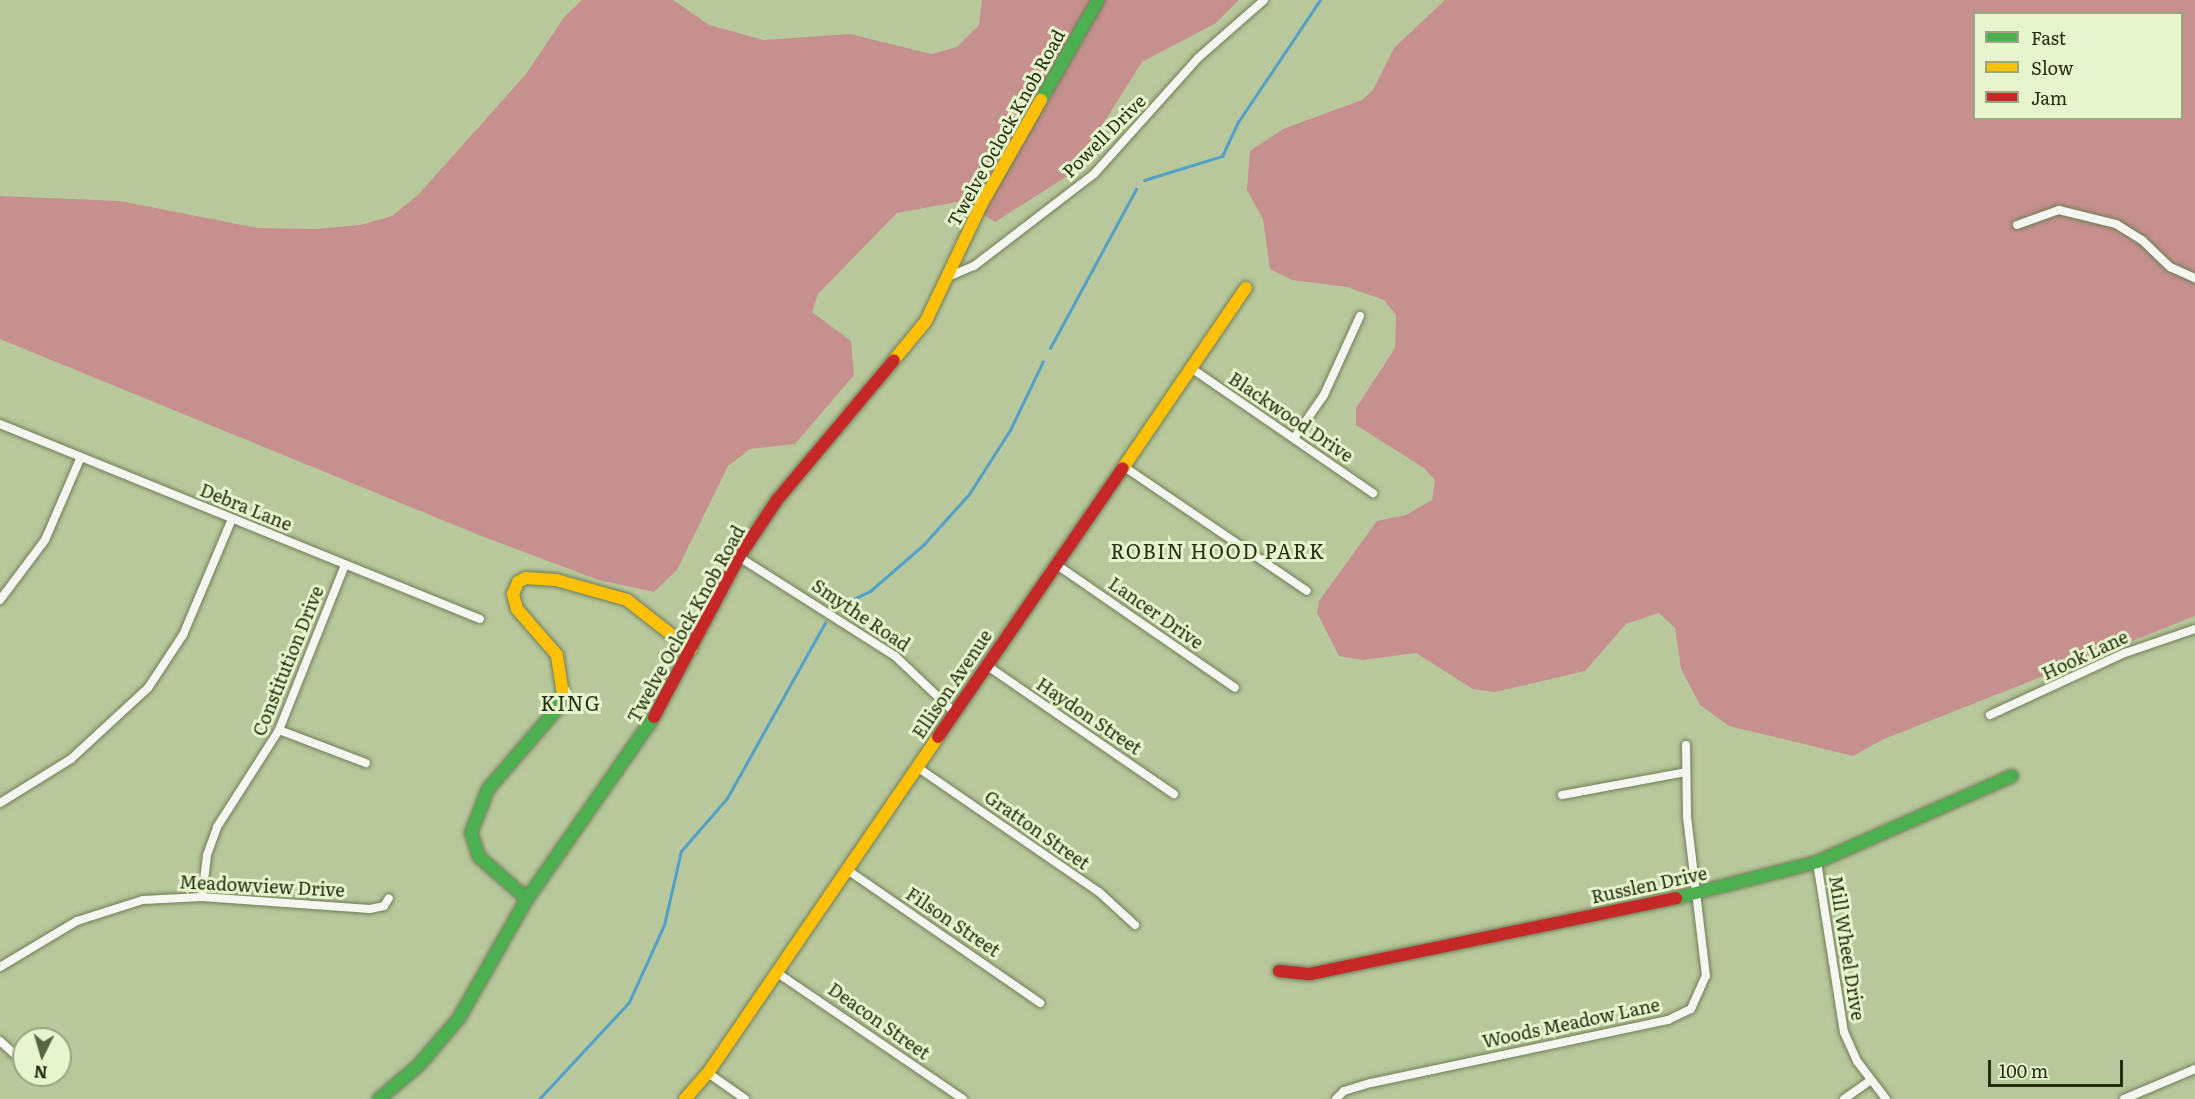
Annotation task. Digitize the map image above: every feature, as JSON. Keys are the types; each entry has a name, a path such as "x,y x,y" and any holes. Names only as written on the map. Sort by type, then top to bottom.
{"street":[{"name":"Twelve Oclock Knob Road","path":"379,1099 419,1065 459,1018 527,899 632,758 739,557 777,500 927,321 981,206 1098,0"},
{"name":"Powell Drive","path":"950,276 974,266 1094,174 1199,57 1264,0"},
{"path":"2017,225 2059,210 2116,224 2137,236 2170,267 2195,278"},
{"name":"Ellison Avenue","path":"685,1099 708,1072 846,869 956,714 986,665 1246,288"},
{"path":"1294,438 1324,395 1360,316"},
{"name":"Blackwood Drive","path":"1191,368 1373,493"},
{"name":"Debra Lane","path":"0,424 480,619"},
{"path":"0,600 45,540 81,457"},
{"path":"1123,466 1307,591"},
{"path":"0,803 71,759 148,688 183,634 232,519"},
{"name":"Smythe Road","path":"739,557 895,656 956,714"},
{"name":"Constitution Drive","path":"202,897 207,855 217,827 279,730 345,565"},
{"name":"Lancer Drive","path":"1057,565 1235,688"},
{"path":"527,899 479,857 471,833 488,789 557,709 565,687 557,655 517,609 513,594 518,582 526,578 556,580 627,600 691,650"},
{"name":"Hook Lane","path":"1990,715 2126,652 2195,629"},
{"name":"Haydon Street","path":"986,665 1174,794"},
{"path":"279,730 366,763"},
{"name":"Woods Meadow Lane","path":"1336,1099 1344,1091 1371,1083 1683,1015 1698,1001 1706,975 1696,894 1686,745"},
{"name":"Gratton Street","path":"917,767 1099,892 1135,925"},
{"path":"1562,795 1686,771"},
{"name":"Russlen Drive","path":"1279,971 1310,974 1696,894 1817,862 2012,776"},
{"name":"Mill Wheel Drive","path":"1817,862 1844,1032 1871,1080 1886,1099"},
{"name":"Filson Street","path":"846,869 1040,1003"},
{"name":"Meadowview Drive","path":"0,967 97,912 143,900 202,897 370,909 384,906 388,898"},
{"name":"Deacon Street","path":"776,972 963,1099"},
{"path":"0,1041 12,1052"},
{"path":"2124,1099 2195,1069"},
{"path":"708,1072 745,1099"},
{"path":"1844,1099 1871,1080"}],"shaded area":[{"path":"582,0 673,0 709,25 764,40 850,34 931,54 957,47 979,25 982,0 1239,0 1216,23 1142,62 1072,173 995,222 962,201 897,213 818,294 812,312 851,341 854,375 795,444 750,449 728,466 677,570 654,592 599,580 479,535 0,339 0,196 120,201 257,228 316,229 360,225 392,216 418,195 526,74 565,16"},
{"path":"1445,0 2195,0 2195,616 1884,739 1853,756 1729,726 1700,705 1681,669 1675,628 1659,613 1626,624 1585,671 1495,692 1473,689 1416,653 1362,660 1339,656 1317,613 1319,601 1377,521 1406,515 1432,500 1435,480 1424,468 1356,425 1356,408 1395,348 1396,315 1384,300 1347,287 1292,280 1270,269 1263,219 1247,190 1250,151 1283,129 1362,100 1373,90 1394,48"}],"waterway":[{"path":"1144,180 1222,156 1238,122 1320,0"},
{"path":"1050,348 1136,189"},
{"path":"836,607 870,591 924,544 969,494 1010,430 1043,361"},
{"path":"539,1099 629,1002 664,925 681,851 727,798 825,623"}],"traffic: fast":[{"path":"1041,100 1098,0"},
{"path":"527,899 479,857 471,833 488,789 557,709 563,694"},
{"path":"379,1099 419,1065 459,1018 527,899 654,717"},
{"path":"1676,898 1817,862 2012,776"}],"traffic: slow":[{"path":"894,360 926,321 981,205 1041,100"},
{"path":"1123,468 1246,288"},
{"path":"563,694 557,655 517,609 513,594 518,582 526,578 556,580 627,600 691,650"},
{"path":"685,1099 708,1073 938,737"}],"traffic: jam":[{"path":"654,717 739,557 777,500 894,360"},
{"path":"938,737 1123,468"},
{"path":"1279,971 1310,974 1676,898"}],"district":[{"name":"ROBIN HOOD PARK","path":"1218,550"},
{"name":"KING","path":"571,702"}]}
